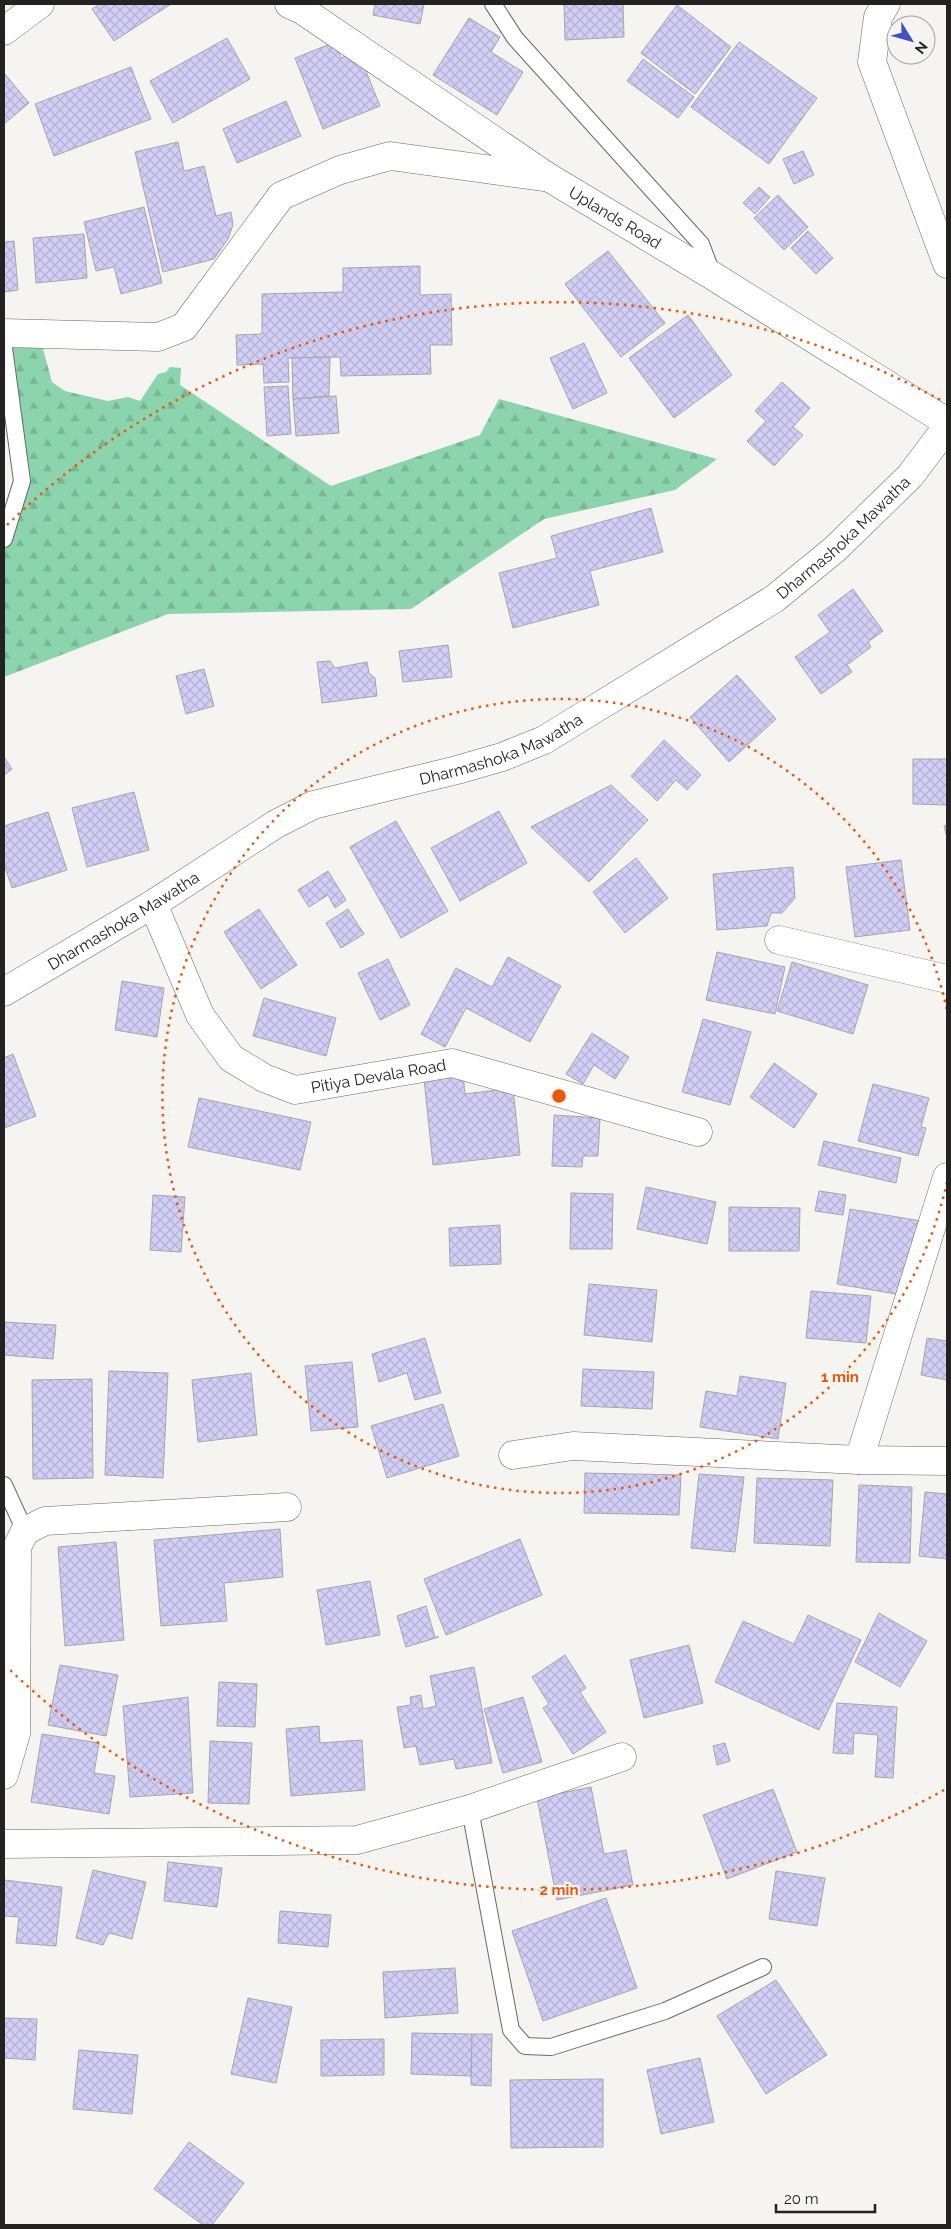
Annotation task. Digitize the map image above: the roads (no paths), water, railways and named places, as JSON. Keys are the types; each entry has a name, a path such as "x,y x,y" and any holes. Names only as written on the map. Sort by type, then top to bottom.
{"street":[{"path":"4,31 40,4"},
{"name":"Uplands Road","path":"289,4 310,15 548,177 713,276 947,422"},
{"path":"886,4 878,17 872,62 947,264"},
{"path":"4,333 158,336 184,327 281,196 348,168 390,156 548,177"},
{"name":"Dharmashoka Mawatha","path":"4,992 153,904 276,824 313,804 457,770 502,757 544,740 774,599 835,549 910,476 947,427"},
{"name":"Pitiya Devala Road","path":"153,904 200,1015 231,1058 264,1078 295,1090 452,1064 698,1132"},
{"path":"779,940 947,979"},
{"path":"859,1460 947,1177"},
{"path":"513,1455 573,1446 859,1460 947,1461"},
{"path":"4,1775 16,1734 17,1547 25,1531 45,1522 287,1507"},
{"path":"4,1844 357,1840 470,1809 622,1757"}],"lane":[{"path":"493,4 515,38 701,244 713,276"},
{"path":"4,348 22,481 4,539"},
{"path":"4,1485 25,1531"},
{"path":"470,1809 511,2030 525,2046 551,2047 665,2011 763,1967"}]}
